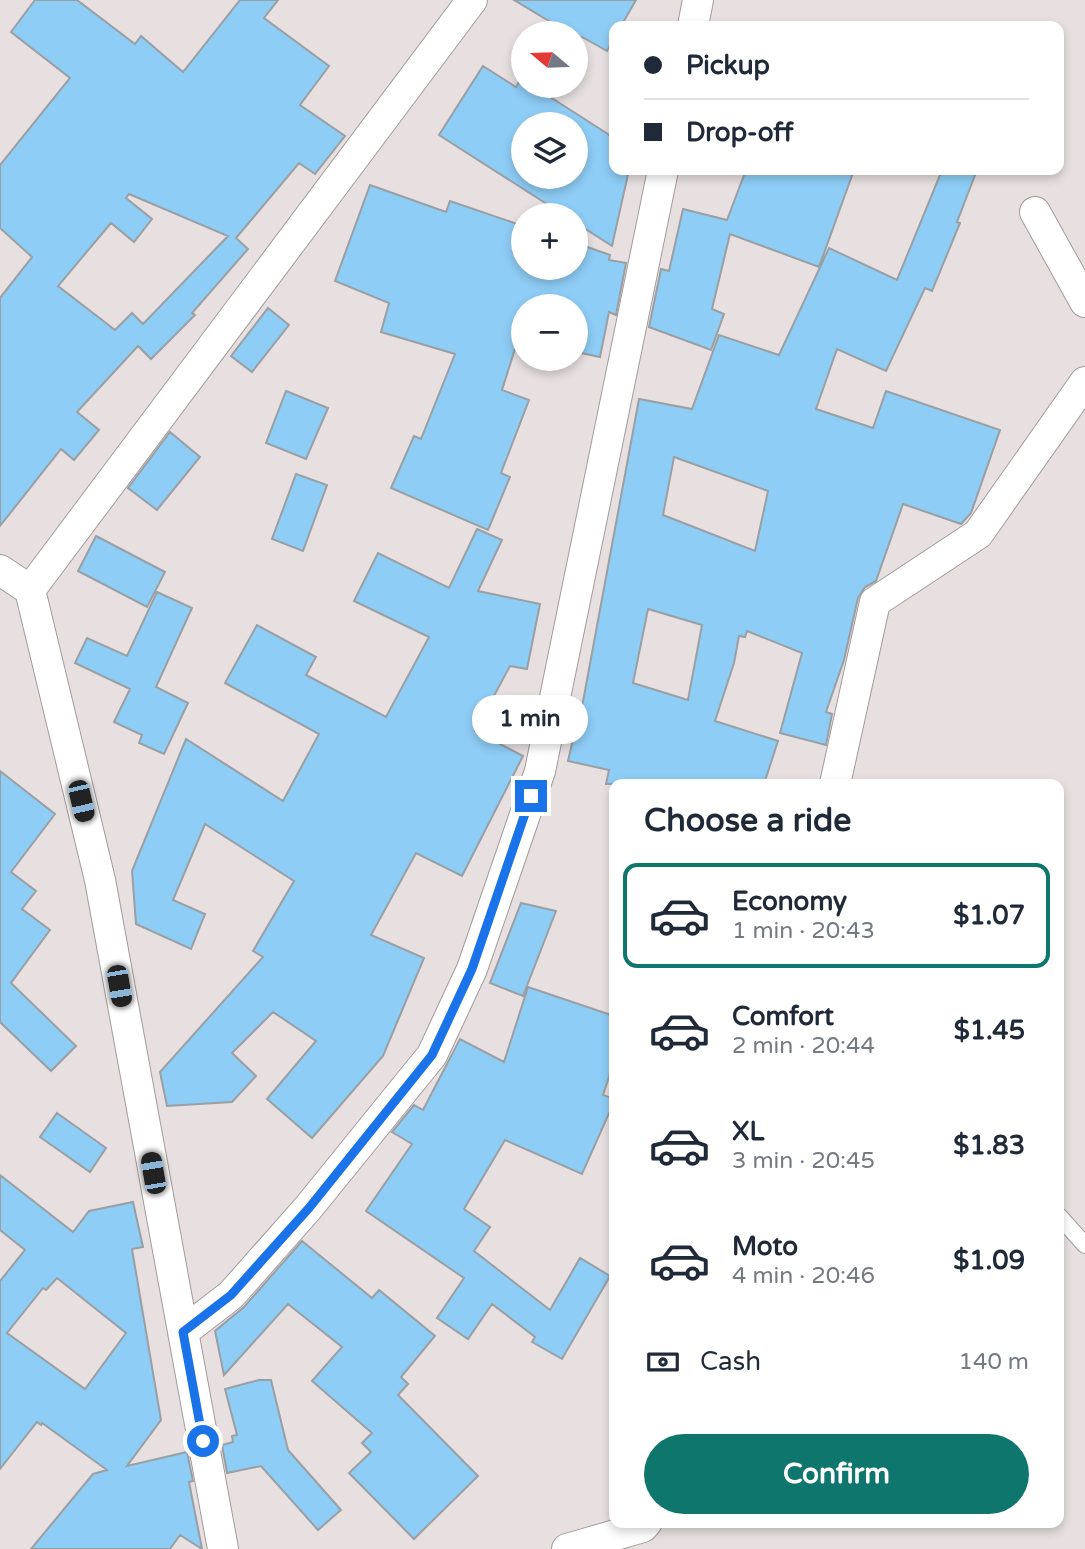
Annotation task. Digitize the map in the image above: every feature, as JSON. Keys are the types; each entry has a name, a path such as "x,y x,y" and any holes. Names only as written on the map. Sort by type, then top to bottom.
{"street":[{"path":"30,590 471,0"},
{"path":"694,21 698,0"},
{"path":"183,1332 231,1295 309,1208 432,1055 472,969 540,771 662,175"},
{"path":"1035,212 1085,302"},
{"path":"836,779 876,602 978,534 1085,382"},
{"path":"0,570 30,590 100,880 223,1549"},
{"path":"566,1549 640,1528"}],"lane":[{"path":"1064,1222 1085,1245"}],"building":[{"path":"35,0 77,0 135,44 141,36 183,72 240,0 278,0 264,18 329,66 300,105 345,136 315,174 299,163 236,238 248,249 192,313 195,315 151,359 138,346 77,412 99,430 74,460 61,449 0,526 0,298 32,257 0,228 0,165 70,78 11,32","holes":["129,194 228,236 143,324 132,313 115,330 58,286 111,223 134,242 152,219 126,198"]},
{"path":"514,0 636,0 624,21 609,21 607,51 588,40 588,21 549,21"},
{"path":"483,66 511,84 511,98 552,98 574,112 511,112 511,181 439,135"},
{"path":"588,121 609,135 609,175 628,175 612,246 588,231 588,203 545,203 523,189 588,189"},
{"path":"744,175 852,175 819,267 730,234 712,309 724,314 711,350 649,327 661,269 669,271 683,209 727,220"},
{"path":"940,175 975,175 957,222 960,223 932,291 925,288 886,371 837,349 816,409 873,428 886,391 1000,430 971,513 961,524 903,504 876,581 865,587 858,598 844,660 826,712 832,714 826,745 780,733 802,653 747,631 745,637 739,636 734,663 715,721 778,741 766,779 609,779 609,784 606,784 609,770 568,761 577,722 579,723 639,399 692,409 719,335 779,355 829,248 897,280","holes":["674,457 768,491 755,551 663,515","648,609 702,625 688,700 633,683"]},
{"path":"370,185 446,212 450,201 511,222 511,280 588,280 588,247 610,255 609,260 626,263 616,315 609,312 600,357 588,354 588,294 511,294 511,362 502,390 529,400 501,473 510,477 488,530 391,488 414,436 421,439 455,354 381,332 389,303 335,281"},
{"path":"268,308 289,325 252,372 231,356"},
{"path":"286,391 328,408 306,459 266,443"},
{"path":"170,432 200,457 157,510 128,488"},
{"path":"296,474 327,485 303,551 272,539"},
{"path":"477,529 502,540 478,591 540,604 527,669 510,666 475,731 523,756 462,876 416,853 371,935 424,958 383,1056 312,1138 267,1099 316,1041 273,1012 232,1053 256,1076 232,1102 167,1106 160,1072 263,957 253,951 294,881 205,824 173,900 205,914 191,949 136,924 132,871 186,739 283,801 319,734 225,683 257,625 316,657 306,675 386,717 429,637 354,601 378,553 449,588"},
{"path":"96,536 165,572 147,607 78,571"},
{"path":"157,592 192,608 156,687 188,703 164,754 139,743 142,735 114,722 130,689 75,663 87,638 127,656"},
{"path":"0,771 55,814 11,872 36,891 22,909 50,930 11,983 76,1046 51,1071 0,1022"},
{"path":"521,903 556,911 523,996 490,983"},
{"path":"528,987 609,1014 609,1077 603,1095 609,1097 609,1113 582,1174 505,1140 464,1209 490,1227 474,1251 550,1310 580,1258 609,1275 562,1359 532,1342 535,1337 492,1304 468,1339 437,1318 464,1278 366,1211 412,1144 392,1132 414,1105 423,1110 460,1039 504,1062"},
{"path":"57,1113 106,1148 90,1172 40,1137"},
{"path":"0,1175 73,1232 89,1211 133,1202 143,1247 132,1249 161,1420 127,1466 187,1452 193,1481 189,1482 202,1549 180,1535 170,1549 31,1549 93,1474 107,1470 37,1422 0,1469 0,1281 25,1250 0,1230","holes":["57,1278 126,1333 85,1389 7,1333 43,1288 46,1290"]},
{"path":"302,1241 372,1298 379,1290 435,1336 401,1377 408,1384 398,1395 478,1476 414,1539 349,1473 371,1452 362,1443 372,1433 312,1381 342,1347 288,1304 224,1375 215,1331 244,1307"},
{"path":"259,1380 271,1380 288,1450 341,1510 318,1530 261,1466 227,1473 222,1445 233,1442 232,1436 237,1435 225,1389"}],"route":[{"path":"203,1441 183,1332 231,1295 309,1208 432,1055 472,969 531,796"}]}
